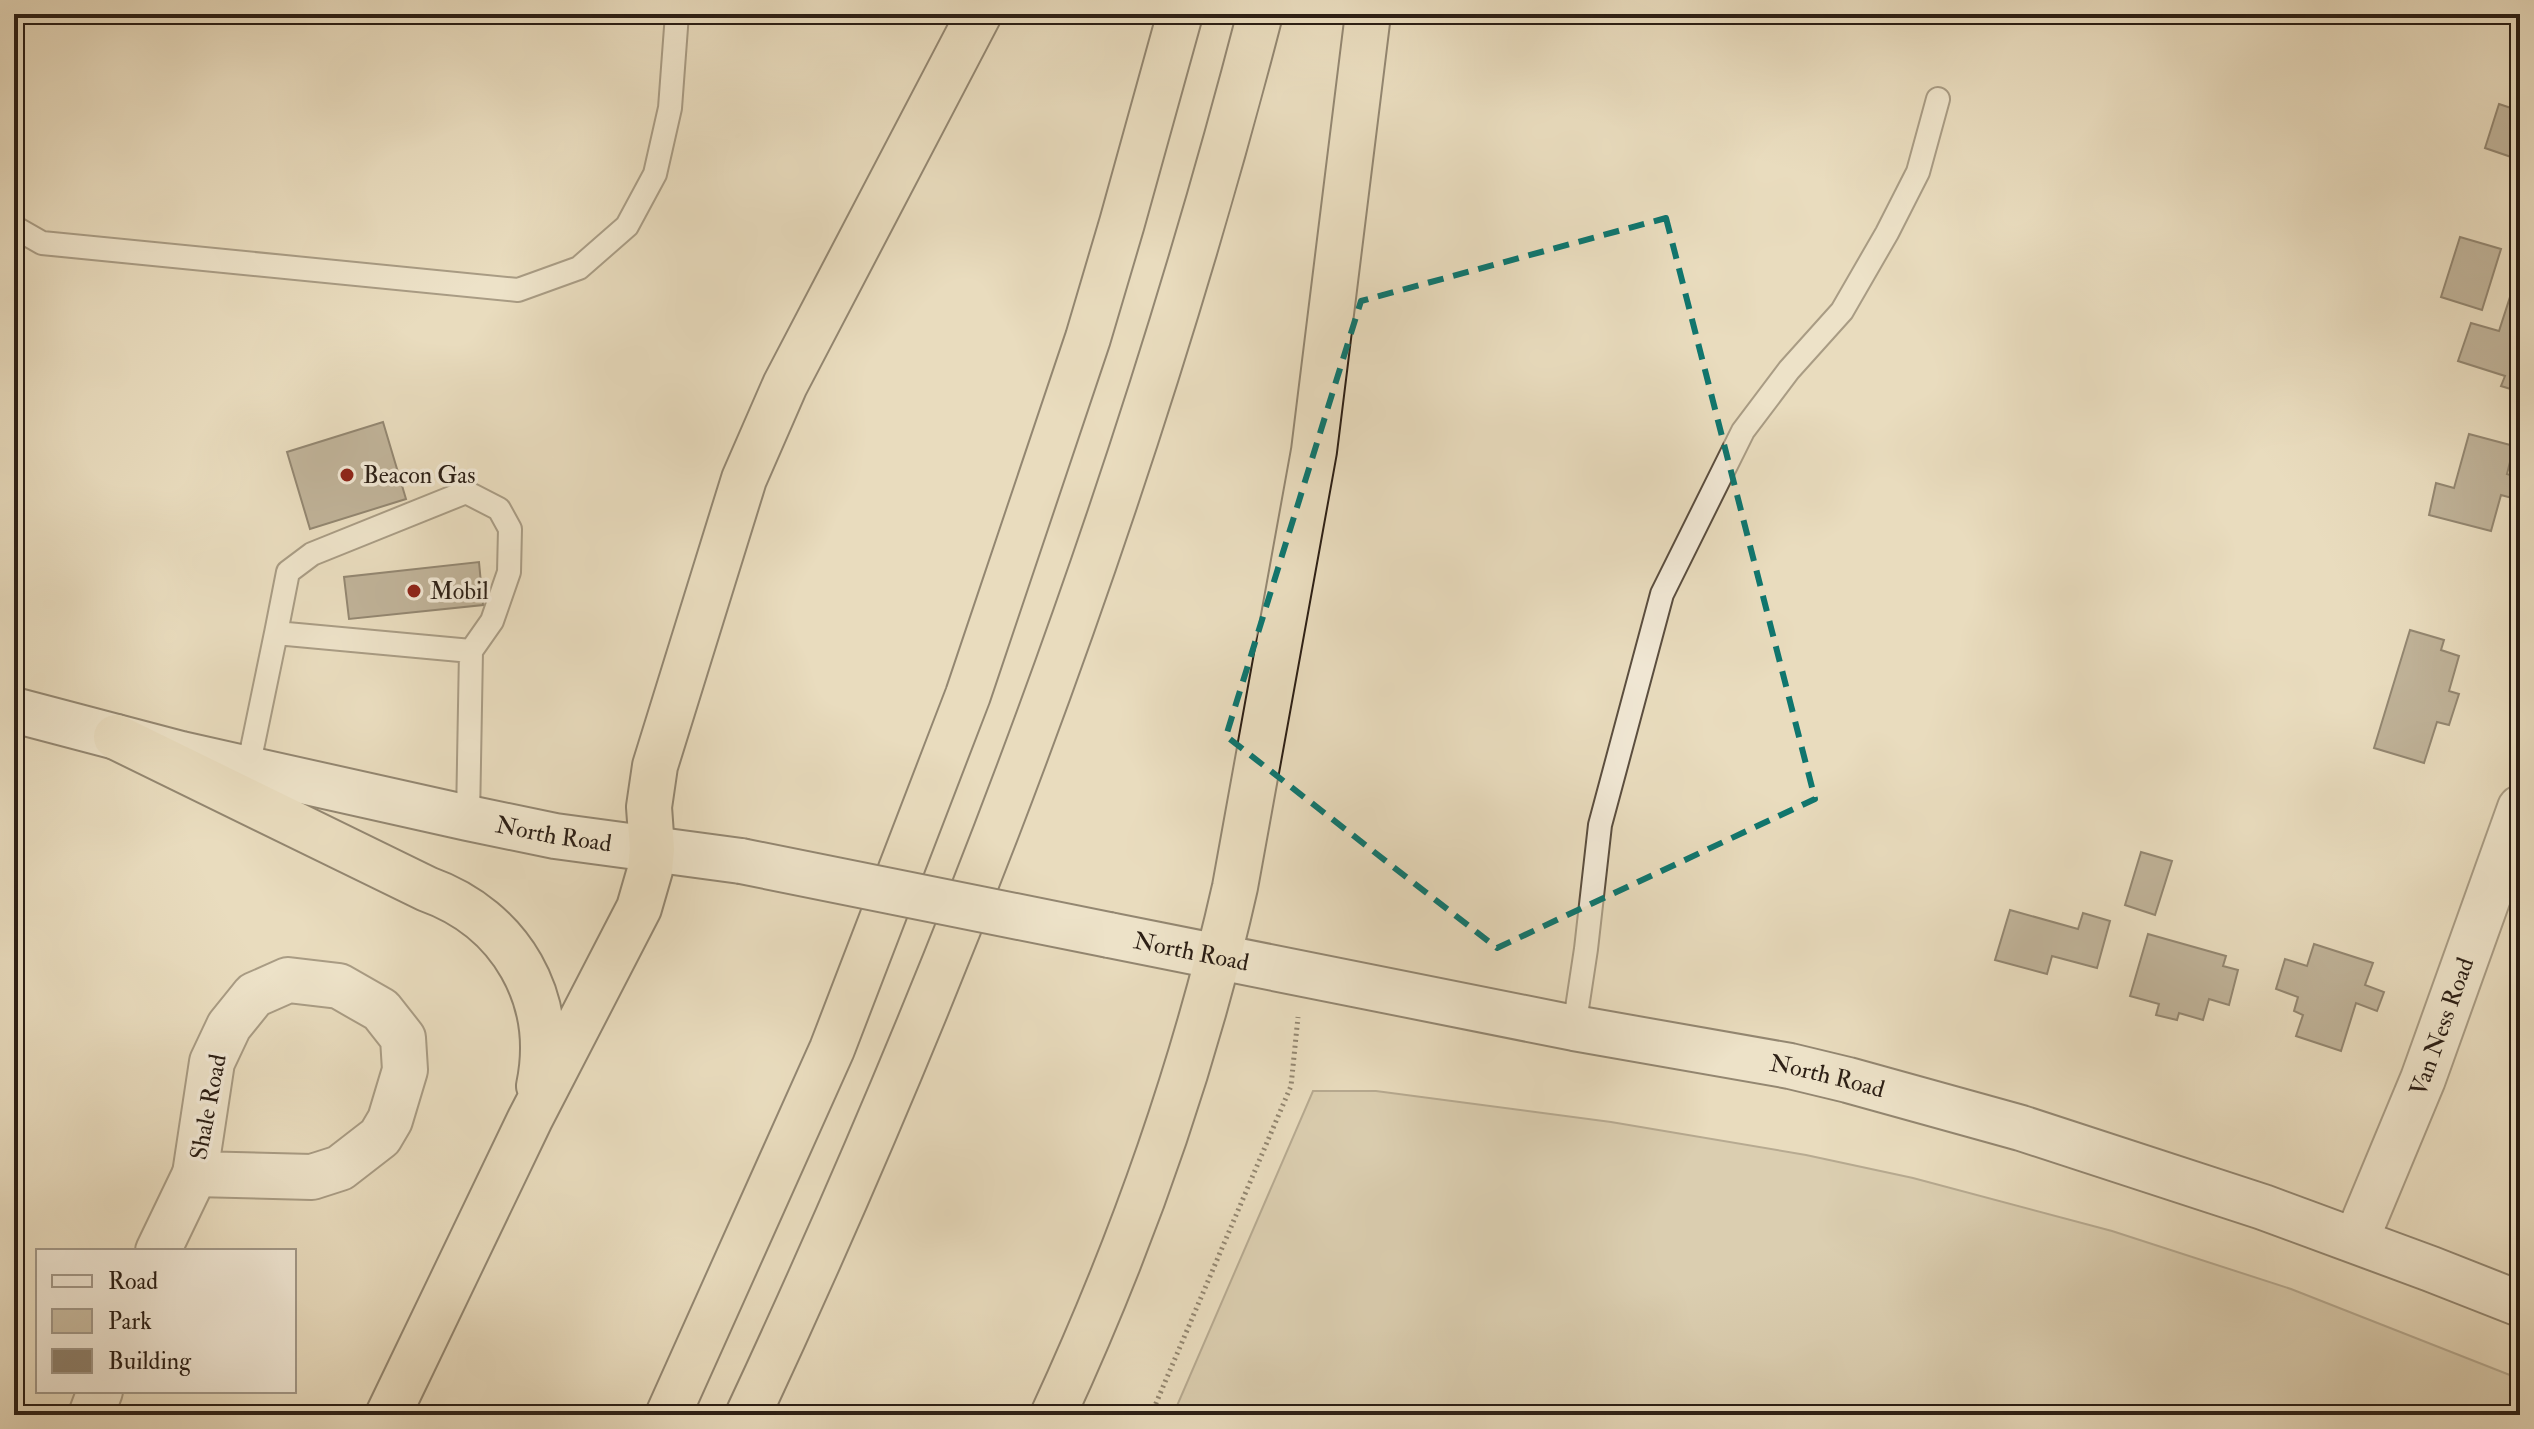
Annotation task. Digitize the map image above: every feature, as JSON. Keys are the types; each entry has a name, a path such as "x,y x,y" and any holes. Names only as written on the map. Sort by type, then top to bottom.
{"highway":[{"path":"388,1415 530,1119 639,908 650,870 649,807 655,766 744,479 785,385 979,14"},
{"path":"668,1415 832,1049 962,709 1088,338 1180,14"},
{"path":"748,1415 844,1206 896,1082 1042,707 1126,467 1193,258 1260,14"},
{"path":"1053,1415 1095,1320 1176,1109 1219,958 1241,858 1314,451 1368,14"},
{"path":"116,737 427,889 451,897 491,927 509,946 524,971 542,1017 544,1059 530,1119"}],"main road":[{"name":"North Road","path":"14,710 248,768 555,836 741,861 1302,975 1790,1066 2021,1128 2263,1207 2520,1304"},
{"name":"Van Ness Road","path":"2356,1240 2423,1079 2520,808"},
{"name":"Shale Road","path":"159,1249 195,1174 212,1062 229,1026 254,995 288,980 339,986 381,1010 403,1038 405,1070 390,1120 380,1137 340,1168 312,1177 195,1174"},
{"path":"91,1415 99,1393"}],"lane":[{"path":"14,227 42,243 518,290 579,268 627,226 655,174 670,108 677,14"},
{"path":"1574,1028 1600,825 1662,594 1743,431 1789,370 1842,311 1887,233 1918,172 1938,99"},
{"path":"248,768 288,572 312,554 466,492 499,509 510,529 509,572 492,621 471,651 468,818"},
{"path":"276,633 471,651"}],"path":[{"path":"1151,1415 1291,1086 1302,975"}],"highlighted area":[{"path":"1666,218 1815,799 1497,948 1226,736 1361,301"}],"green space":[{"path":"1313,1091 1376,1091 1611,1122 1806,1155 1913,1178 2112,1231 2291,1289 2520,1379 2520,1415 1173,1415"}],"building":[{"path":"2499,104 2520,111 2520,160 2485,148"},
{"path":"2460,237 2501,249 2482,310 2441,297"},
{"path":"2510,297 2520,300 2520,392 2501,386 2505,376 2458,361 2471,323 2499,331"},
{"name":"Beacon Gas","path":"383,422 406,499 310,529 287,452"},
{"path":"2469,434 2514,446 2507,474 2517,477 2512,498 2501,495 2491,531 2429,515 2436,483 2454,488"},
{"name":"Mobil","path":"479,562 483,605 349,619 344,577"},
{"path":"2410,630 2444,640 2441,650 2459,656 2449,691 2459,694 2449,725 2437,722 2424,763 2374,748"},
{"path":"2141,852 2172,861 2155,915 2125,905"},
{"path":"2010,910 2078,929 2083,913 2110,921 2097,968 2052,956 2047,974 1995,960"},
{"path":"2148,934 2226,956 2223,966 2238,970 2229,1005 2209,999 2203,1020 2179,1013 2177,1020 2156,1015 2159,1004 2130,996"},
{"path":"2314,944 2373,963 2365,985 2384,992 2377,1011 2356,1003 2341,1051 2296,1036 2303,1015 2294,1011 2298,997 2276,989 2285,959 2307,966"}],"place":[{"name":"Beacon Gas","path":"347,475"},
{"name":"Mobil","path":"414,591"}]}
